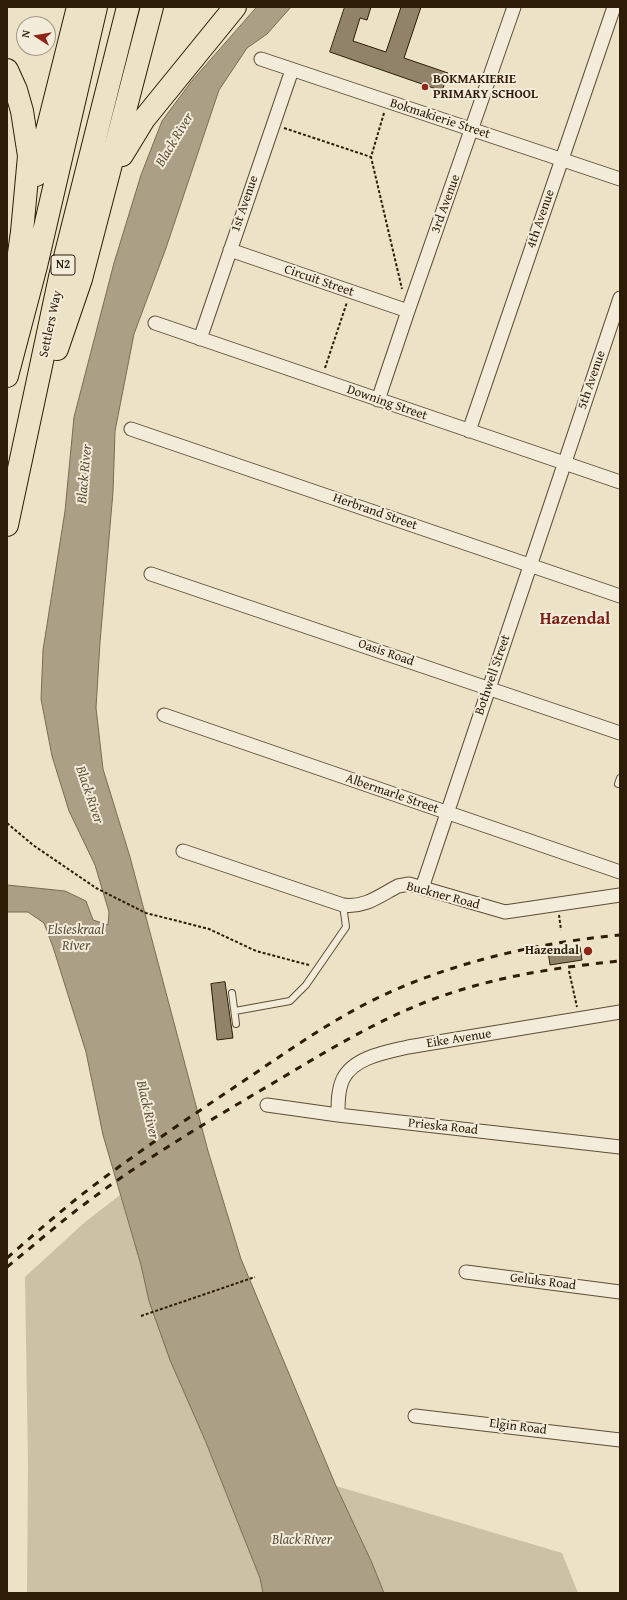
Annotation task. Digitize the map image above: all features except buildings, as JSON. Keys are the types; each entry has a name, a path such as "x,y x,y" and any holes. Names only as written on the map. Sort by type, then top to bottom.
{"highway":[{"path":"22,232 78,7"},
{"name":"N2","path":"7,376 36,266 96,7"},
{"name":"Settlers Way","path":"7,525 60,277 128,7"},
{"path":"34,401 60,340 76,292 152,7"},
{"path":"103,194 137,128 235,7"},
{"path":"7,70 16,90 22,111 29,156 22,232 7,343"}],"street":[{"name":"3rd Avenue","path":"378,400 514,7"},
{"name":"4th Avenue","path":"468,431 614,7"},
{"name":"Bokmakierie Street","path":"261,59 387,102 561,158 620,179"},
{"name":"1st Avenue","path":"200,339 292,70"},
{"name":"Circuit Street","path":"230,250 408,312"},
{"name":"5th Avenue","path":"564,463 620,298"},
{"name":"Downing Street","path":"155,323 620,482"},
{"name":"Herbrand Street","path":"131,429 620,596"},
{"name":"Bothwell Street","path":"422,888 564,463"},
{"name":"Oasis Road","path":"151,574 620,733"},
{"name":"Albermarle Street","path":"164,715 620,872"},
{"name":"Buckner Road","path":"183,851 343,906 354,907 364,905 403,884 505,912 515,912 620,895"},
{"name":"Eike Avenue","path":"338,1115 339,1092 343,1079 348,1070 356,1064 370,1058 408,1047 620,1012"},
{"name":"Prieska Road","path":"267,1105 338,1115 620,1147"},
{"name":"Geluks Road","path":"466,1272 620,1292"},
{"name":"Elgin Road","path":"415,1416 620,1440"}],"lane":[{"path":"235,1011 290,1001 320,968 346,927 343,906"},
{"path":"232,993 236,1024"}],"path":[{"path":"387,102 370,157 408,312"},
{"path":"273,124 370,157"},
{"path":"320,380 351,292"},
{"path":"7,823 33,845 96,888 146,913 209,929 256,951 320,968"},
{"path":"560,919 561,930"},
{"path":"569,972 578,1014"},
{"path":"141,1316 255,1277"}],"shaded area":[{"path":"120,1195 141,1265 149,1301 260,1578 263,1593 27,1593 28,1464 25,1277 85,1222"},
{"path":"336,1486 562,1553 578,1593 384,1593 372,1563"}],"water":[{"name":"Black River","path":"257,7 291,7 267,34 247,48 219,90 166,248 134,334 115,431 113,492 96,708 103,769 130,857 208,1151 241,1259 336,1486 372,1563 384,1593 263,1593 260,1578 205,1440 170,1360 149,1301 141,1265 103,1135 86,1052 44,923 28,912 7,912 7,885 65,891 86,901 93,920 108,925 109,912 95,865 69,811 52,756 41,699 43,650 65,511 74,417 114,263 141,175 162,121 191,82"}],"railway":[{"path":"7,1258 80,1196 141,1151 300,1043 357,1008 424,978 506,953 563,942 620,935"},
{"path":"7,1267 86,1203 157,1154 319,1056 379,1023 442,996 485,983 552,969 620,961"}],"place":[{"name":"BOKMAKIERIE PRIMARY SCHOOL","path":"425,87"},
{"name":"Hazendal","path":"588,951"}],"district":[{"name":"Hazendal","path":"575,620"}],"water label":[{"name":"Elsieskraal River","path":"76,938"}]}
